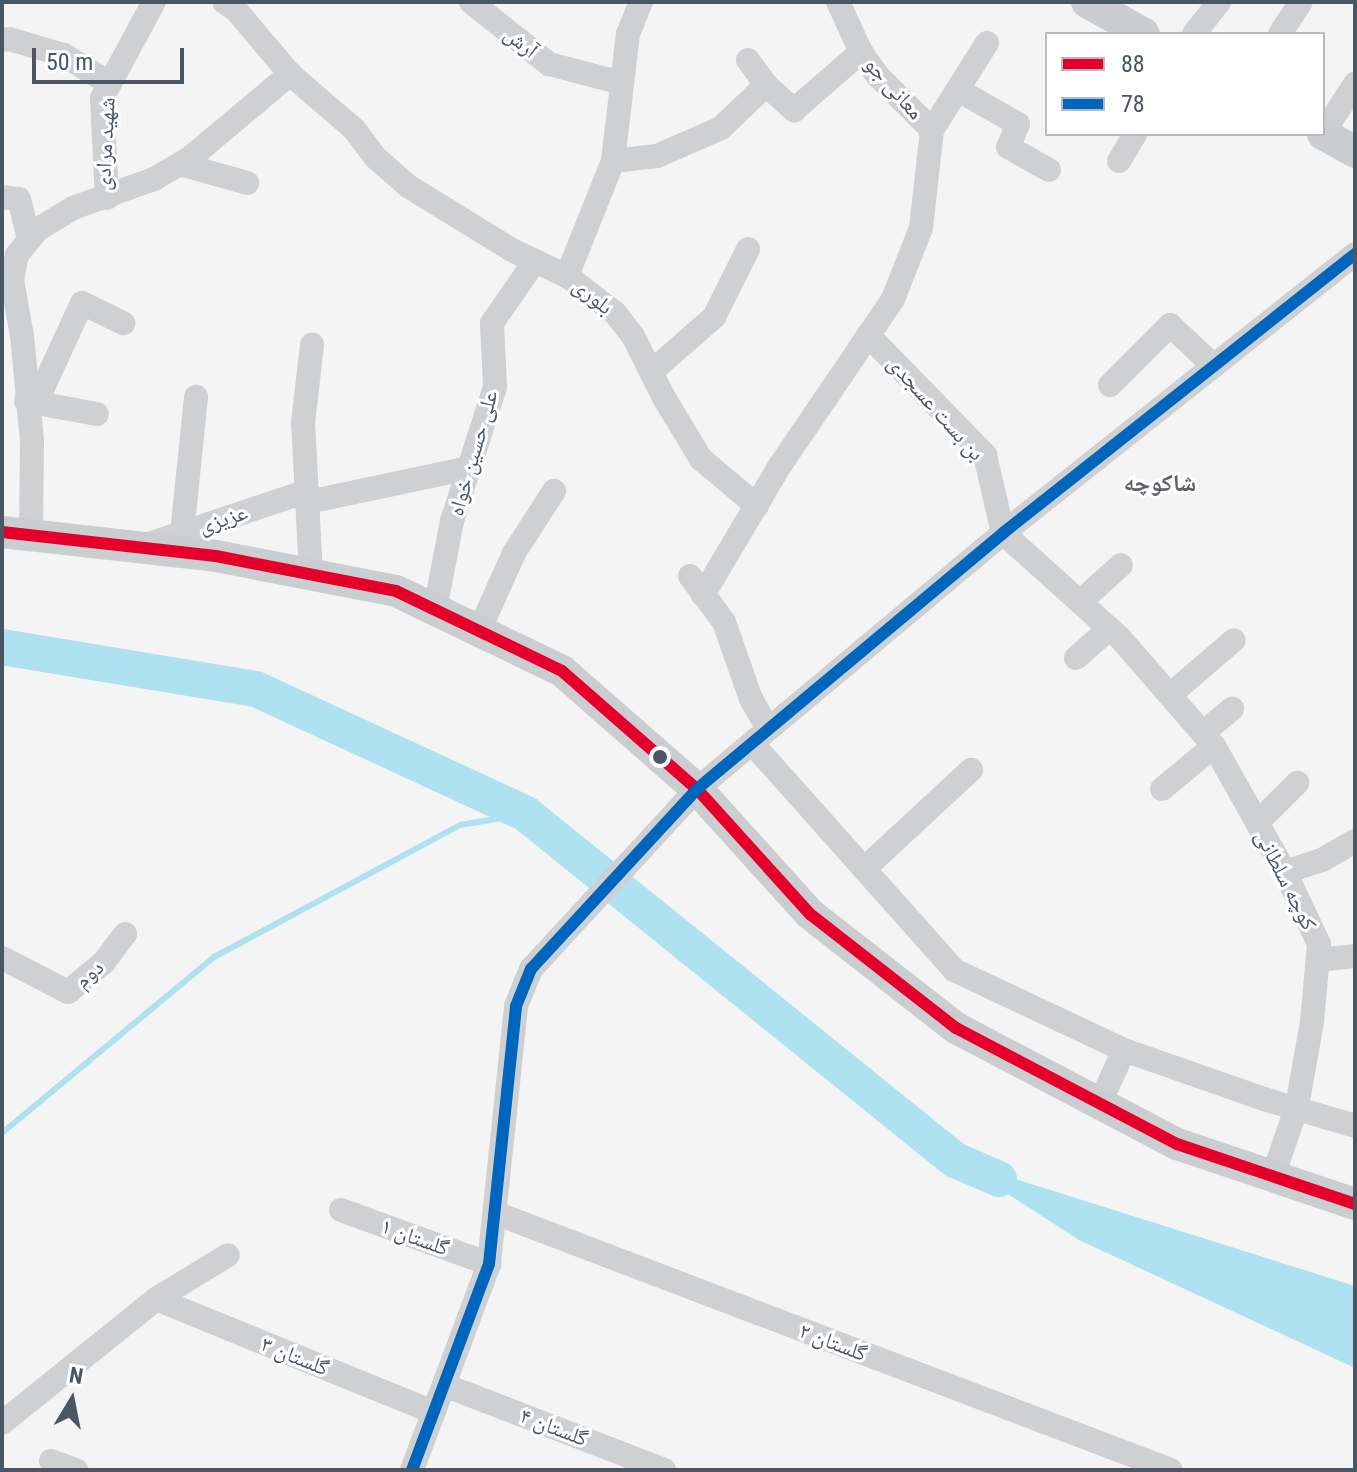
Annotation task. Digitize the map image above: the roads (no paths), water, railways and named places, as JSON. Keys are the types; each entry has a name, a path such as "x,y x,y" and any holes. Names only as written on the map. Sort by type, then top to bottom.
{"main road":[{"path":"1087,2 1140,32"},
{"path":"1325,135 1355,152"},
{"path":"17,534 216,556 396,591 562,671 697,789 810,914 956,1028 1177,1144 1355,1204"}],"street":[{"name":"شهید مرادی","path":"17,534 32,441 31,402 8,269 37,230 73,208 107,198 102,98 154,2"},
{"path":"224,2 236,10 290,74 354,129 375,157 408,186 535,261 567,276"},
{"name":"آرش","path":"471,2 549,64 622,83"},
{"name":"بلوری","path":"641,2 628,34 613,161 567,276 615,313 633,336 701,459 757,506"},
{"name":"معانی جو","path":"838,2 861,52 878,76 932,130"},
{"path":"1196,32 1219,2"},
{"path":"1281,32 1301,2"},
{"path":"2,40 9,39 64,55 110,84"},
{"path":"987,43 932,130 921,228 893,299 779,467 757,506 696,586 724,622 751,699 760,736 864,869 954,970 1124,1050 1264,1099 1297,1106 1355,1126"},
{"path":"748,60 766,85 794,110 861,52"},
{"path":"107,198 154,179 180,164 290,74"},
{"path":"1325,131 1355,84"},
{"path":"613,161 657,156 721,128 766,85"},
{"path":"958,90 1018,124 1008,147 1049,170"},
{"path":"1119,161 1134,136"},
{"path":"180,164 247,183"},
{"path":"2,197 19,199 29,239"},
{"path":"651,372 714,317 748,249"},
{"path":"412,1470 489,1264 516,1006 523,983 539,957 697,789 1003,533 1355,254"},
{"name":"علی حسین خواه","path":"435,610 452,521 495,387 492,323 535,261"},
{"path":"97,414 31,402 82,303 123,323"},
{"path":"1110,385 1170,325 1214,366"},
{"name":"بن بست عسجدی","path":"868,335 985,455 1003,533"},
{"path":"311,574 303,423 312,345"},
{"path":"182,533 196,397"},
{"name":"عزیزی","path":"139,547 308,497 470,468"},
{"path":"479,631 514,553 554,491"},
{"name":"کوچه سلطانی","path":"1003,533 1110,628 1208,739 1285,872 1319,944 1312,1022 1297,1106 1273,1176"},
{"path":"1080,602 1121,565"},
{"path":"1076,658 1110,628"},
{"path":"1170,695 1234,640"},
{"path":"1162,789 1232,709"},
{"path":"864,869 971,770"},
{"path":"1257,823 1297,783"},
{"path":"1285,872 1322,860 1355,841"},
{"name":"دوم","path":"2,958 68,992 104,962 125,934"},
{"path":"1318,960 1355,956"},
{"path":"1100,1103 1124,1050"},
{"name":"گلستان ۱","path":"341,1210 489,1264"},
{"name":"گلستان ۲","path":"495,1213 1171,1470"},
{"path":"2,1423 156,1299 228,1255"},
{"name":"گلستان ۳","path":"156,1299 433,1412"},
{"name":"گلستان ۴","path":"444,1385 606,1460 664,1470"},
{"path":"51,1461 76,1470"}],"water":[{"path":"955,1160 1355,1286 1355,1368 1079,1240"}],"waterway":[{"path":"2,647 256,689 526,814 955,1160 999,1179"},
{"path":"2,1133 214,957 460,825 526,814"}],"district":[{"name":"شاکوچه","path":"1160,484"}]}
